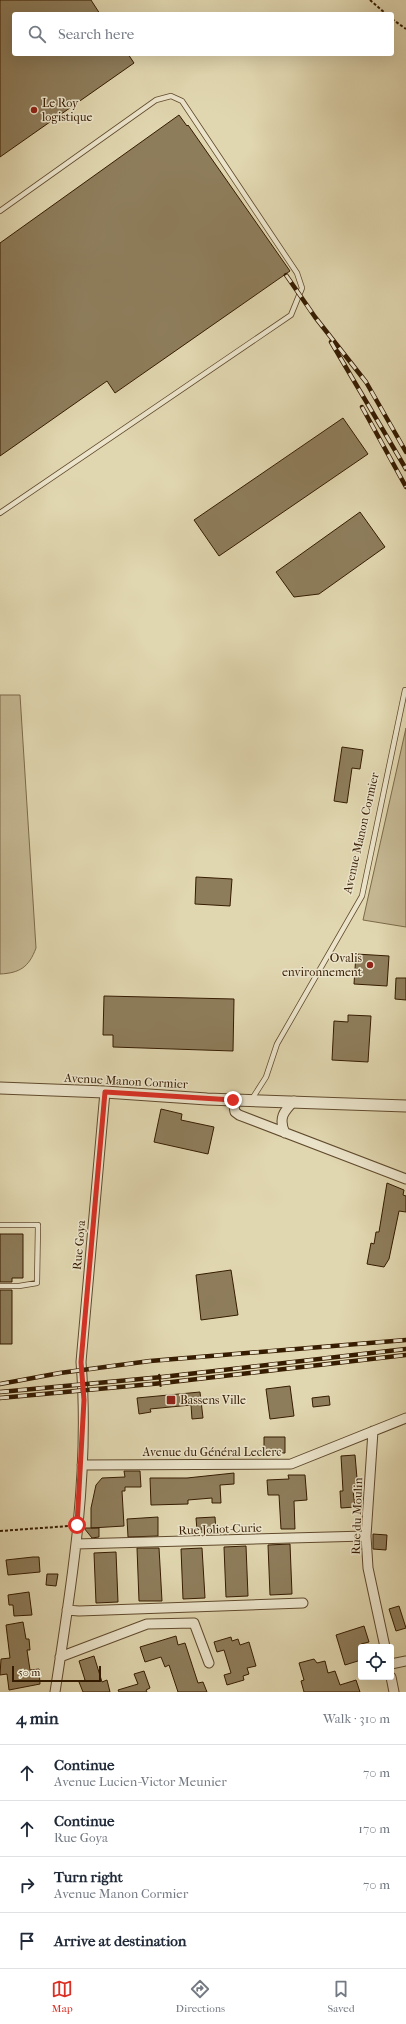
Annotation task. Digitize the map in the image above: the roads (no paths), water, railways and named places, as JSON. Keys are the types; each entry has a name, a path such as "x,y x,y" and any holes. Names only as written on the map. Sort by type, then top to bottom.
{"street":[{"name":"Avenue Manon Cormier","path":"0,1088 105,1092 233,1100 406,1106"},
{"name":"Rue Goya","path":"55,1692 76,1544 82,1465 84,1400 81,1362 105,1092"},
{"path":"233,1100 234,1112 406,1179"},
{"path":"285,1133 281,1118 285,1110 294,1101"},
{"name":"Avenue du Général Leclerc","path":"82,1465 291,1464 406,1418"},
{"name":"Rue du Moulin","path":"373,1431 366,1536 368,1568 384,1644"},
{"name":"Rue Joliot-Curie","path":"76,1544 366,1536"},
{"path":"67,1610 87,1611 303,1603"},
{"path":"60,1657 147,1624 194,1623 209,1663"},
{"path":"394,1663 406,1661"},
{"path":"392,1680 394,1692"}],"lane":[{"path":"0,211 156,100 171,96 182,101 297,273 302,288 291,315 0,513"},
{"name":"Avenue Manon Cormier","path":"251,1100 266,1077 277,1044 362,896 406,690"},
{"path":"0,1225 38,1225 37,1284 0,1286"}],"railway":[{"path":"286,275 315,317 366,382 406,452"},
{"path":"331,342 406,469"},
{"path":"362,407 406,487"},
{"path":"0,1384 60,1373 150,1361 406,1340"},
{"path":"0,1392 162,1377 406,1349"},
{"path":"0,1398 163,1383 406,1355"}],"place":[{"name":"Le Roy logistique","path":"34,110"},
{"name":"Ovalis environnement","path":"370,965"},
{"name":"Bassens Ville","path":"171,1400"}]}
